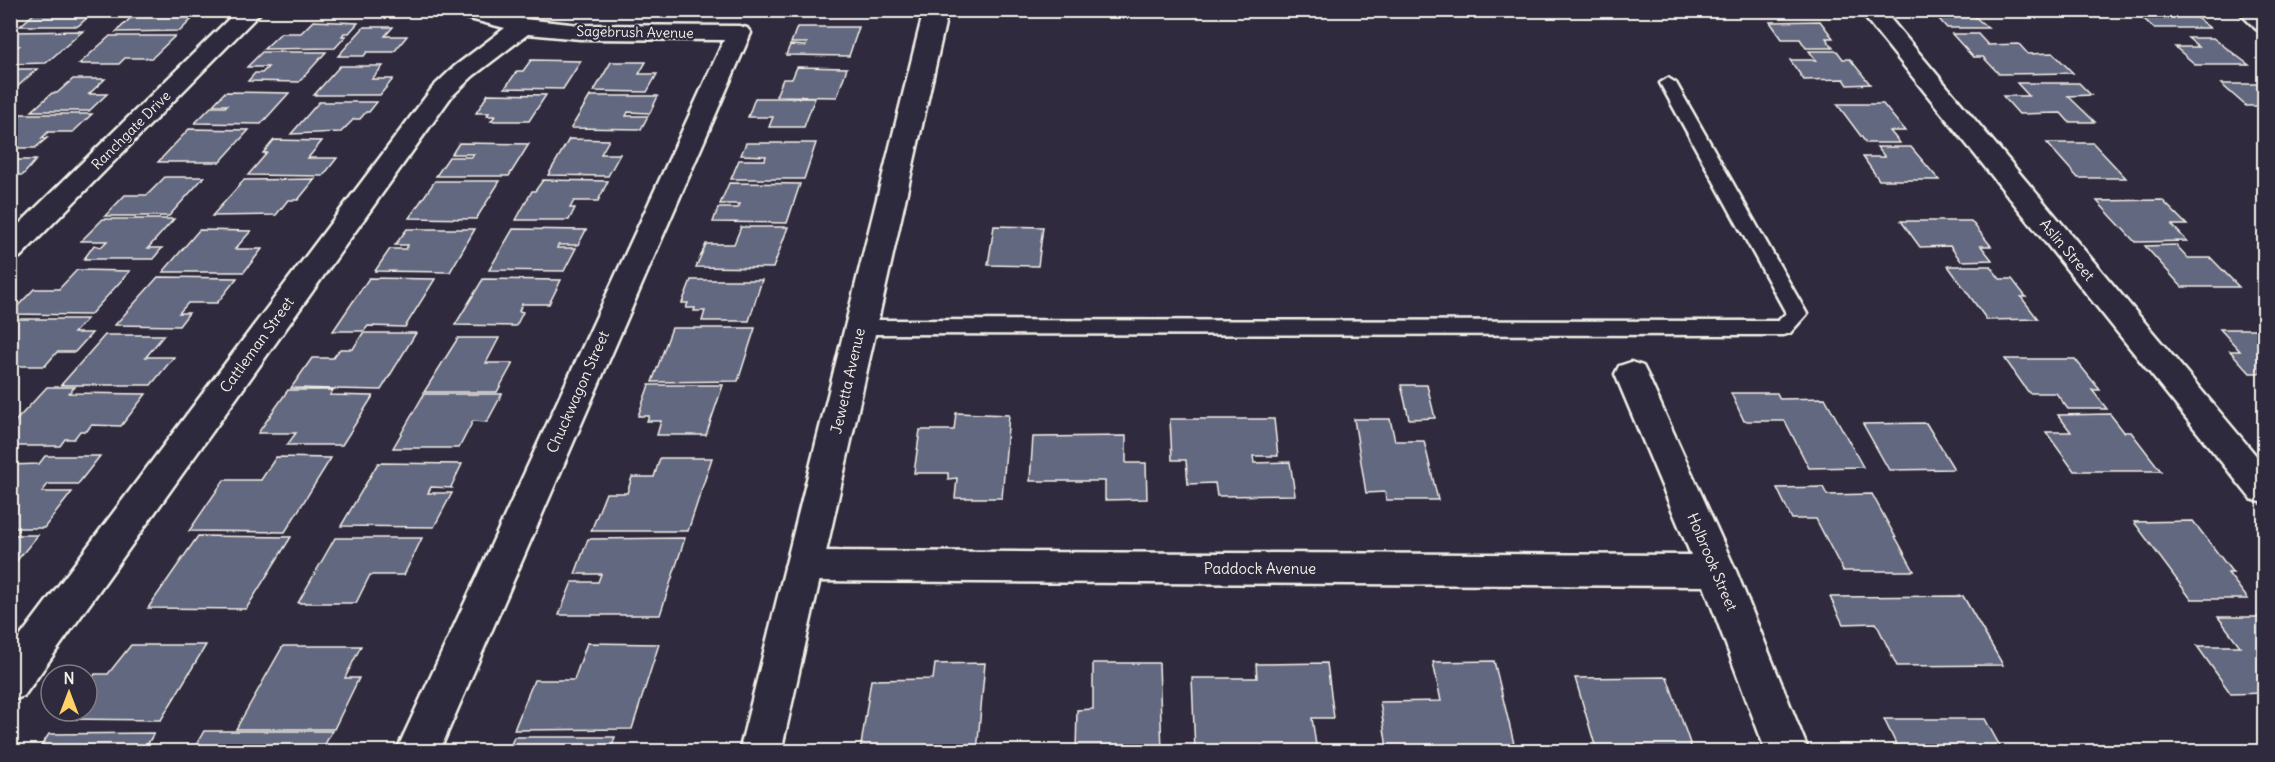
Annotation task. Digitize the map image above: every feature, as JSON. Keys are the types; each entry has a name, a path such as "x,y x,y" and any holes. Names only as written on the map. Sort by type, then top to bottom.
{"street":[{"name":"Ranchgate Drive","path":"10,250 252,10"},
{"name":"Sagebrush Avenue","path":"462,10 524,26 580,32 739,33"},
{"name":"Jewetta Avenue","path":"760,752 936,10"},
{"name":"Aslin Street","path":"1870,10 2265,489"},
{"path":"2248,10 2265,24"},
{"name":"Cattleman Street","path":"10,683 442,92 464,71 524,26"},
{"name":"Chuckwagon Street","path":"417,752 739,33"},
{"name":"Holbrook Street","path":"1631,374 1717,571 1788,752"},
{"name":"Paddock Avenue","path":"804,566 1717,571"}],"lane":[{"path":"861,327 1783,328 1797,314 1668,82"}],"building":[{"path":"51,10 96,10 78,26 20,26 35,13 47,13"},
{"path":"139,10 180,10 173,17 194,17 180,31 116,32"},
{"path":"1931,10 1967,10 1988,28 1947,28"},
{"path":"2125,10 2186,10 2210,28 2154,28 2136,12"},
{"path":"313,21 358,23 349,33 344,33 342,36 346,36 335,48 264,49 281,33 301,33"},
{"path":"1820,21 1833,38 1826,38 1833,48 1806,48 1800,39 1782,39 1770,22"},
{"path":"364,27 393,27 385,36 407,36 394,52 367,52 364,56 338,56"},
{"path":"797,27 859,27 849,56 786,55 790,45 806,46 807,43 791,43"},
{"path":"83,31 46,63 10,64 10,52 19,46 10,46 11,32"},
{"path":"1952,34 1978,34 1988,45 2019,44 2028,54 2053,53 2073,73 1999,74 1983,57 1973,57"},
{"path":"110,36 175,36 152,58 125,58 119,64 79,64"},
{"path":"2188,38 2213,38 2249,65 2196,65 2175,47 2199,47"},
{"path":"1809,51 1837,51 1843,59 1850,59 1870,84 1848,85 1844,79 1804,80 1790,60 1816,60"},
{"path":"262,52 326,52 299,82 248,81 255,73 262,73 268,67 247,67"},
{"path":"531,60 581,61 563,89 505,88 517,71 523,71"},
{"path":"611,62 646,62 639,74 657,74 647,92 594,91"},
{"path":"340,66 383,66 372,79 393,79 380,95 314,95"},
{"path":"797,67 847,68 837,97 776,96 783,79 792,79"},
{"path":"10,69 37,69 17,87 10,87"},
{"path":"73,79 105,79 89,94 107,94 89,111 32,111 52,93 57,93"},
{"path":"2017,83 2079,83 2091,95 2068,96 2095,122 2069,122 2061,113 2019,114 2003,96 2029,96"},
{"path":"2221,84 2264,84 2264,110 2259,106 2246,106"},
{"path":"225,92 289,93 261,124 195,123 211,107 227,105 213,105"},
{"path":"488,94 546,95 529,121 491,121 495,116 487,116 489,113 476,113"},
{"path":"590,96 658,96 650,113 628,112 626,116 648,116 641,129 571,128"},
{"path":"755,98 815,98 804,127 769,127 773,117 748,117"},
{"path":"319,102 377,102 369,112 366,112 360,119 354,119 341,132 291,134"},
{"path":"1837,104 1883,104 1905,131 1890,131 1900,143 1866,143"},
{"path":"21,114 92,114 73,132 48,132 42,138 47,138 35,148 10,148 10,124"},
{"path":"189,129 249,130 220,162 158,162"},
{"path":"569,139 609,140 601,154 620,154 608,176 548,175"},
{"path":"274,140 322,141 308,158 337,158 323,176 248,175 267,153 263,153"},
{"path":"459,143 529,144 509,176 436,176 449,157 472,157 474,154 452,154"},
{"path":"746,143 816,143 804,179 731,179 739,160 765,160 766,156 741,155"},
{"path":"2047,143 2093,143 2126,178 2078,178"},
{"path":"1877,147 1911,147 1939,180 1879,180 1863,157 1885,157"},
{"path":"10,160 36,160 23,175 10,175"},
{"path":"165,177 204,177 169,216 105,216 125,195 147,195"},
{"path":"315,179 298,200 288,200 276,215 212,216 244,180"},
{"path":"543,180 608,181 598,201 574,201 570,208 575,208 569,220 516,220 532,191 535,191"},
{"path":"435,181 500,181 476,219 409,218"},
{"path":"729,183 800,184 787,223 713,222 718,208 738,208 740,204 720,204"},
{"path":"2162,200 2187,225 2172,225 2187,241 2135,242 2097,201"},
{"path":"103,219 174,219 148,248 162,248 153,259 84,259 94,245 101,247 107,241 81,241"},
{"path":"1901,221 1971,221 1991,246 1981,246 1992,260 1961,261 1950,246 1920,247"},
{"path":"994,226 1043,227 1038,266 988,265"},
{"path":"741,227 788,227 773,268 696,267 706,244 734,244"},
{"path":"407,229 475,229 450,272 375,271 390,249 406,249 408,245 395,245"},
{"path":"513,229 586,230 578,245 558,245 557,248 576,248 564,271 489,270"},
{"path":"199,230 251,231 235,249 262,249 244,272 163,272"},
{"path":"2176,245 2188,258 2211,258 2239,287 2182,287 2145,246"},
{"path":"1948,266 1990,266 2000,279 2012,279 2026,297 2021,297 2038,319 1987,320"},
{"path":"77,270 130,271 90,315 10,314 34,289 59,289"},
{"path":"158,277 237,278 217,303 188,303 179,313 189,313 179,326 115,325"},
{"path":"369,278 435,279 405,327 368,326 364,331 333,331"},
{"path":"483,279 561,280 549,304 522,304 519,311 523,312 516,326 455,325"},
{"path":"691,280 762,280 749,321 702,321 705,311 694,311 695,308 686,308 688,303 682,303"},
{"path":"10,319 87,319 74,333 92,333 75,352 57,352 45,366 10,366"},
{"path":"672,328 755,328 738,381 652,382"},
{"path":"2220,329 2264,329 2264,373 2250,373 2230,351 2240,351"},
{"path":"363,333 416,333 381,390 291,388 312,358 333,358 340,349 353,349"},
{"path":"105,335 164,335 146,357 174,357 151,385 61,385"},
{"path":"458,338 499,338 486,363 513,363 497,392 424,392"},
{"path":"2005,359 2075,359 2100,390 2092,390 2107,409 2068,409 2056,393 2029,393"},
{"path":"649,385 723,385 706,435 657,435 661,421 647,421 649,416 638,416"},
{"path":"1401,385 1427,385 1435,418 1409,419"},
{"path":"47,387 75,387 69,393 146,394 121,426 91,425 87,431 80,431 74,439 65,439 60,446 10,446 10,427"},
{"path":"288,390 333,390 330,395 373,396 342,445 287,445 296,433 258,433"},
{"path":"1731,393 1777,393 1780,399 1825,398 1863,467 1809,468 1785,421 1744,421"},
{"path":"424,394 502,394 487,422 473,421 459,448 393,448"},
{"path":"956,413 1009,415 1002,498 955,498 957,478 948,479 948,473 914,473 920,430 954,430"},
{"path":"2110,414 2124,432 2131,432 2161,471 2074,471 2046,432 2071,432 2058,415"},
{"path":"1170,419 1274,419 1278,456 1253,456 1254,463 1290,462 1295,495 1217,496 1215,483 1188,484 1186,460 1172,460"},
{"path":"1354,419 1390,419 1395,441 1424,441 1438,500 1386,500 1385,492 1366,493"},
{"path":"1926,423 1954,469 1889,470 1863,424"},
{"path":"1126,436 1126,463 1146,463 1147,499 1105,500 1105,481 1030,481 1033,437"},
{"path":"45,456 100,456 78,484 48,484 42,492 72,492 44,528 10,528 10,465 39,464"},
{"path":"276,457 331,458 285,532 189,531 224,480 261,480"},
{"path":"660,458 712,458 688,531 591,531 606,493 627,493 632,477 654,477"},
{"path":"378,463 462,464 452,488 431,487 428,493 452,493 434,527 341,526"},
{"path":"1823,487 1827,495 1872,494 1914,571 1843,571 1816,519 1792,519 1777,488"},
{"path":"2193,521 2233,573 2228,573 2248,599 2191,599 2134,522"},
{"path":"10,535 38,535 10,569"},
{"path":"198,536 291,537 246,609 148,608"},
{"path":"335,538 422,538 404,575 370,575 356,603 298,603"},
{"path":"685,538 660,615 559,615 572,582 598,582 601,574 575,574 588,539"},
{"path":"1963,596 2003,665 1897,666 1876,623 1843,624 1830,597"},
{"path":"2218,617 2264,617 2264,693 2231,694 2197,646 2240,646"},
{"path":"587,643 659,644 632,729 514,730 534,680 574,680"},
{"path":"131,645 206,645 161,720 99,719 99,674 108,674"},
{"path":"283,646 361,646 345,678 359,678 334,729 236,729"},
{"path":"1494,661 1516,752 1436,752 1435,748 1387,748 1380,702 1441,701 1433,662"},
{"path":"985,663 977,752 860,752 871,680 933,679 935,664"},
{"path":"1093,663 1159,663 1162,752 1076,752 1077,710 1093,709"},
{"path":"1327,663 1334,718 1312,718 1317,752 1195,752 1192,678 1257,678 1256,664"},
{"path":"1667,677 1693,752 1597,752 1575,678"},
{"path":"1884,719 1985,719 2001,748 2007,748 2008,752 1900,752"},
{"path":"204,731 332,731 321,752 192,752"},
{"path":"154,733 143,752 37,752 49,734"},
{"path":"514,737 615,737 610,752 508,752"}]}
